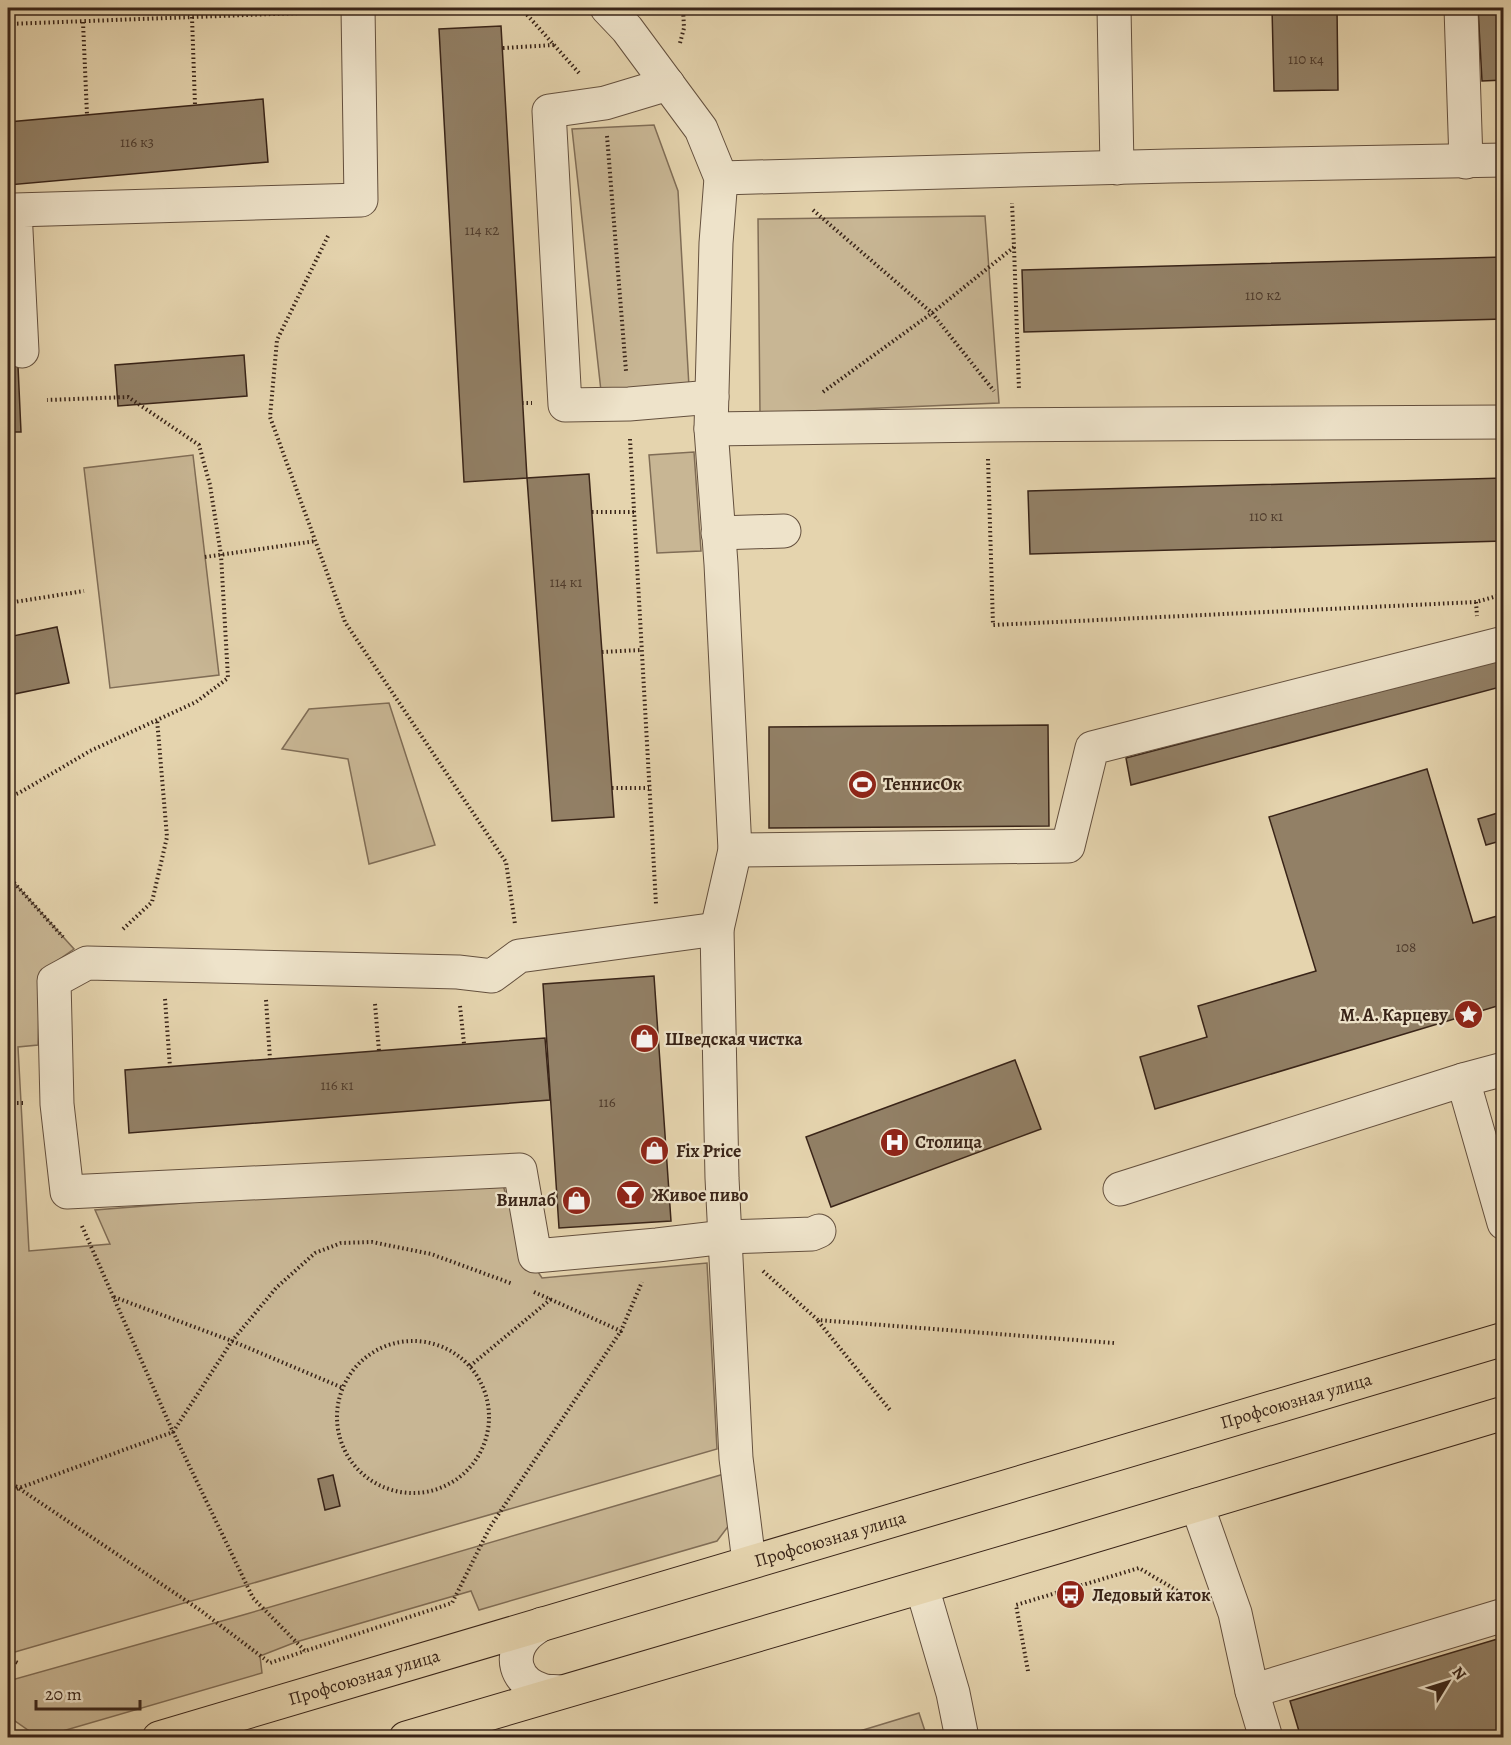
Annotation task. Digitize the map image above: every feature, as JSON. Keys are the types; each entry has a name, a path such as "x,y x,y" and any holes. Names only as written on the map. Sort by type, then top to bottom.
{"main road":[{"name":"Профсоюзная улица","path":"159,1737 1503,1339"},
{"path":"406,1737 922,1587 1503,1413"}],"street":[{"path":"607,8 627,29 701,129 721,178 716,243 711,429 735,850 717,929 721,1167 736,1458 749,1562"},
{"path":"1114,8 1117,168"},
{"path":"1461,8 1466,162"},
{"path":"22,351 15,210 361,201 358,9"},
{"path":"668,84 605,103 549,111 565,405 629,404 712,397"},
{"path":"721,178 1503,160"},
{"path":"711,429 1503,422"},
{"path":"718,533 784,531"},
{"path":"735,850 1068,846 1092,748 1503,643"},
{"path":"717,929 519,956 492,976 458,972 87,963 54,981 57,1104 67,1192 520,1170 535,1256 725,1237 812,1234 819,1231"},
{"path":"1119,1189 1503,1069"},
{"path":"1463,1080 1503,1223"},
{"path":"1197,1505 1235,1614 1252,1691 1266,1737"},
{"path":"922,1587 953,1693 962,1737"},
{"path":"1252,1691 1503,1615"},
{"path":"542,1623 527,1635 519,1648 515,1661 518,1673 537,1688 560,1692"}],"path":[{"path":"8,24 358,9 449,8"},
{"path":"521,8 605,103 636,512 641,650 658,938"},
{"path":"192,17 195,105"},
{"path":"83,22 87,115"},
{"path":"503,48 554,45"},
{"path":"1011,171 1020,425"},
{"path":"792,177 801,199 932,313 1020,425"},
{"path":"361,201 334,225 277,340 270,417 345,622 506,862 519,956"},
{"path":"820,394 932,313 1014,247"},
{"path":"8,797 19,793 90,751 196,702 228,678 221,555 210,485 199,445 128,397 47,400"},
{"path":"987,425 993,625 1476,602 1503,594"},
{"path":"592,512 636,512"},
{"path":"205,557 316,541"},
{"path":"8,603 84,591"},
{"path":"602,652 641,650"},
{"path":"8,876 87,963 152,902 167,837 158,719"},
{"path":"612,788 649,788"},
{"path":"162,965 170,1067"},
{"path":"263,968 270,1059"},
{"path":"373,971 379,1051"},
{"path":"67,1192 173,1432 253,1598 305,1651"},
{"path":"725,1237 818,1320 890,1410"},
{"path":"8,1492 173,1432 232,1341 276,1288 315,1253 341,1243 372,1242 431,1254 519,1286"},
{"path":"8,1481 200,1610 270,1663 452,1603 490,1527 621,1331 657,1245"},
{"path":"530,1290 621,1331"},
{"path":"114,1297 232,1341 343,1388"},
{"path":"470,1366 552,1299"},
{"path":"818,1320 1114,1343"},
{"path":"400,1342 431,1343 445,1348 470,1366 485,1393 488,1408 486,1438 472,1465 454,1480 434,1490 403,1492 374,1482 362,1473 344,1448 339,1433 338,1410 343,1388 350,1374 360,1362 379,1350 400,1342"},
{"path":"1028,1671 1016,1605 1139,1569 1200,1604"},
{"path":"8,1658 21,1664"}],"shaded area":[{"path":"654,125 678,191 689,387 601,391 572,129"},
{"path":"985,216 999,403 760,413 758,219"},
{"path":"694,452 701,551 657,553 649,455"},
{"path":"193,455 219,675 110,688 84,468"},
{"path":"389,703 435,845 369,864 348,759 282,749 309,709"},
{"path":"8,876 74,949 40,973 38,1045 18,1047 29,1251 110,1244 95,1210 310,1193 502,1182 523,1249 542,1278 707,1263 717,1449 8,1654"},
{"path":"724,1474 733,1520 717,1541 479,1610 471,1591 296,1642 260,1656 262,1673 42,1737 38,1737 8,1716 8,1681 243,1615"},
{"path":"919,1713 927,1737 840,1737"}],"building":[{"path":"1272,8 1337,8 1338,90 1274,91"},
{"path":"1478,8 1504,8 1504,80 1482,81"},
{"path":"501,26 527,478 464,482 439,29"},
{"path":"263,99 268,162 8,185 8,122"},
{"path":"1504,257 1504,319 1024,332 1022,270"},
{"path":"244,355 247,396 118,406 115,365"},
{"path":"8,366 18,366 21,432 8,432"},
{"path":"589,474 614,817 552,821 527,478"},
{"path":"1504,478 1504,541 1030,554 1028,491"},
{"path":"57,627 69,683 14,694 10,678 8,679 8,637"},
{"path":"1504,659 1504,686 1131,785 1126,758"},
{"path":"1048,725 1049,826 769,828 769,727"},
{"path":"1427,769 1473,923 1504,914 1504,1004 1155,1109 1140,1057 1207,1037 1198,1006 1316,971 1269,817"},
{"path":"1504,811 1504,840 1486,845 1478,819"},
{"path":"654,976 671,1221 559,1228 543,984"},
{"path":"545,1038 550,1100 129,1133 125,1070"},
{"path":"1015,1060 1041,1129 831,1207 806,1137"},
{"path":"333,1475 340,1506 325,1510 318,1479"},
{"path":"1504,1637 1504,1730 1479,1738 1301,1738 1290,1701"}],"place":[{"name":"ТеннисОк","path":"862,784"},
{"name":"М. А. Карцеву","path":"1469,1015"},
{"name":"Шведская чистка","path":"644,1039"},
{"name":"Столица","path":"894,1142"},
{"name":"Fix Price","path":"655,1151"},
{"name":"Живое пиво","path":"631,1195"},
{"name":"Винлаб","path":"577,1200"},
{"name":"Ледовый каток","path":"1071,1595"}]}
